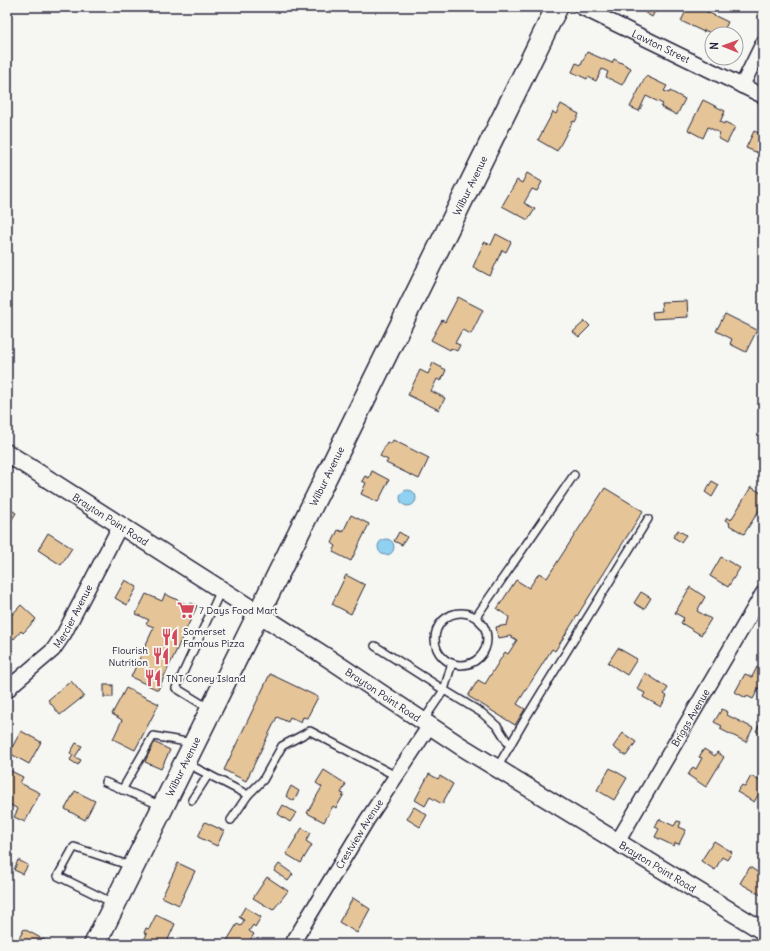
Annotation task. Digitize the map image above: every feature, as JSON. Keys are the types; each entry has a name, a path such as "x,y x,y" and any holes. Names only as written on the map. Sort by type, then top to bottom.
{"main road":[{"name":"Wilbur Avenue","path":"95,944 196,744 258,613 326,479 557,7"}],"street":[{"name":"Lawton Street","path":"581,7 763,96"},
{"path":"742,86 763,43"},
{"name":"Brayton Point Road","path":"7,453 221,589 497,768 763,931"},
{"name":"Mercier Avenue","path":"7,691 13,684 53,650 64,634 120,526"},
{"name":"Briggs Avenue","path":"618,841 763,593"},
{"name":"Crestview Avenue","path":"292,944 363,826 396,776 426,723"}],"lane":[{"path":"476,617 574,475"},
{"path":"497,768 648,519"},
{"path":"212,710 176,688 221,589"},
{"path":"455,613 469,614 476,617 485,629 487,636 484,650 474,661 467,664 452,663 446,660 437,648 435,641 438,627 448,616 455,613"},
{"path":"375,646 482,713 498,727 510,746"},
{"path":"426,723 444,690 452,663"},
{"path":"231,820 248,795 263,780 282,746 310,731 396,776"},
{"path":"122,790 152,736 196,744"},
{"path":"186,763 248,795"},
{"path":"192,800 208,775"},
{"path":"105,782 164,807"},
{"path":"115,904 58,876 74,848 133,867"}],"water":[{"path":"405,490 411,490 416,495 414,504 411,506 405,506 400,501 400,495"},
{"path":"383,539 389,539 394,544 392,553 389,555 383,555 378,550 378,544"}],"building":[{"path":"640,7 657,7 652,17 639,9"},
{"path":"688,7 697,7 728,22 726,26 704,26 704,32 681,21"},
{"path":"587,52 612,63 614,59 631,68 622,85 606,77 608,72 602,69 596,81 588,77 587,79 572,72 576,63 581,65"},
{"path":"646,76 667,86 664,91 669,93 670,91 685,99 677,115 661,107 663,104 646,96 639,111 630,107"},
{"path":"703,100 725,111 720,122 724,124 725,122 735,127 727,143 718,138 720,133 708,127 703,138 688,130"},
{"path":"561,104 579,114 575,122 573,121 557,151 538,140 553,112 556,114"},
{"path":"754,131 763,135 763,155 746,148"},
{"path":"527,173 542,182 537,191 532,189 524,203 535,209 528,220 502,206 517,180 522,183"},
{"path":"496,234 511,242 506,252 502,250 490,276 473,267 484,242 491,245"},
{"path":"458,297 483,310 471,334 462,330 455,343 460,345 457,351 451,348 450,350 431,340 442,320 445,322"},
{"path":"687,301 688,317 653,319 652,312 662,311 661,302"},
{"path":"725,314 757,330 746,352 730,344 732,339 716,331"},
{"path":"585,321 590,326 579,337 573,332"},
{"path":"433,363 446,370 441,381 437,379 431,391 445,398 439,410 408,395 420,370 428,374"},
{"path":"393,440 429,458 419,479 386,463 388,460 380,456 387,442 391,444"},
{"path":"372,471 389,480 378,502 361,494 366,483 362,481 365,476 369,478"},
{"path":"712,481 719,485 712,497 705,492"},
{"path":"751,487 763,494 763,504 744,534 729,525 730,523 725,520 727,517 731,520"},
{"path":"605,488 643,511 555,651 552,649 517,704 525,709 515,725 468,696 478,680 485,684 505,652 508,654 517,640 510,636 498,638 496,627 507,625 509,617 497,609 516,580 529,588 539,573 547,578"},
{"path":"7,507 16,513 7,527"},
{"path":"351,515 369,524 351,561 333,552 336,546 332,543 338,530 343,532"},
{"path":"678,530 686,535 681,542 673,537"},
{"path":"399,532 407,537 402,545 394,541"},
{"path":"48,533 72,548 61,565 38,550"},
{"path":"721,557 740,568 728,587 710,576"},
{"path":"346,575 365,585 351,614 332,604"},
{"path":"125,580 137,587 127,605 115,598"},
{"path":"690,587 705,597 697,611 711,619 701,635 681,623 684,618 675,613"},
{"path":"641,592 651,598 644,609 634,603"},
{"path":"146,594 162,601 165,594 190,606 191,603 197,606 158,690 131,677 154,627 146,624 149,620 136,614"},
{"path":"21,605 36,619 23,633 21,631 14,639 7,633 7,620"},
{"path":"618,648 637,659 627,675 608,663"},
{"path":"757,667 763,671 763,680 753,699 747,696 746,698 735,692 745,674 752,677"},
{"path":"645,673 668,688 664,694 667,696 661,707 643,697 645,693 637,689"},
{"path":"270,674 318,697 307,718 303,717 301,722 290,717 288,722 277,717 246,781 224,770"},
{"path":"71,681 84,696 60,715 48,700"},
{"path":"104,685 113,685 113,697 104,697"},
{"path":"126,688 159,704 135,750 113,739 122,720 112,714"},
{"path":"722,709 728,712 727,715 753,728 746,742 720,729 722,726 714,722"},
{"path":"761,722 763,723 763,736 756,731"},
{"path":"21,731 41,742 29,764 9,753"},
{"path":"623,733 636,742 626,756 613,747"},
{"path":"154,742 170,750 161,769 145,762"},
{"path":"76,743 82,746 75,757 81,760 78,765 70,760 73,755 70,753"},
{"path":"704,749 715,756 717,752 724,757 706,787 688,775 693,767 696,769 702,758 699,757"},
{"path":"610,768 627,778 614,800 597,790"},
{"path":"7,769 23,777 20,783 40,793 25,822 14,817 18,809 9,804 7,808"},
{"path":"324,770 346,784 341,793 344,794 336,808 333,806 324,822 307,813 322,787 316,783"},
{"path":"429,774 438,779 440,776 453,784 442,804 430,797 425,806 415,800"},
{"path":"751,776 763,783 763,787 754,802 737,792 742,785 745,787"},
{"path":"291,786 299,791 294,801 286,796"},
{"path":"75,791 95,801 85,820 65,809"},
{"path":"283,805 296,813 290,822 278,814"},
{"path":"414,807 427,815 420,827 407,819"},
{"path":"763,811 763,820 759,818"},
{"path":"659,819 674,826 677,821 681,822 679,827 686,830 679,844 675,843 674,846 655,837 659,829 655,827"},
{"path":"205,822 224,831 217,846 198,837"},
{"path":"302,828 311,833 306,841 312,845 301,863 286,854"},
{"path":"714,841 732,852 727,860 722,857 715,870 701,861"},
{"path":"18,860 28,865 23,874 14,870"},
{"path":"178,863 195,871 179,905 162,897"},
{"path":"279,864 293,874 288,881 274,871"},
{"path":"750,867 763,876 763,892 761,895 740,883"},
{"path":"267,877 288,891 273,910 253,898"},
{"path":"353,898 370,909 357,933 339,922"},
{"path":"245,907 261,917 255,927 253,925 249,931 254,934 249,942 252,944 225,944 237,924 241,926 244,920 239,917"},
{"path":"156,915 175,924 166,944 148,944 143,942 147,934 144,933 146,928 149,929"},
{"path":"24,929 50,943 16,944"}],"place":[{"name":"7 Days Food Mart","path":"186,610"},
{"name":"Somerset Famous Pizza","path":"170,637"},
{"name":"Flourish Nutrition","path":"161,656"},
{"name":"TNT Coney Island","path":"153,678"}]}
